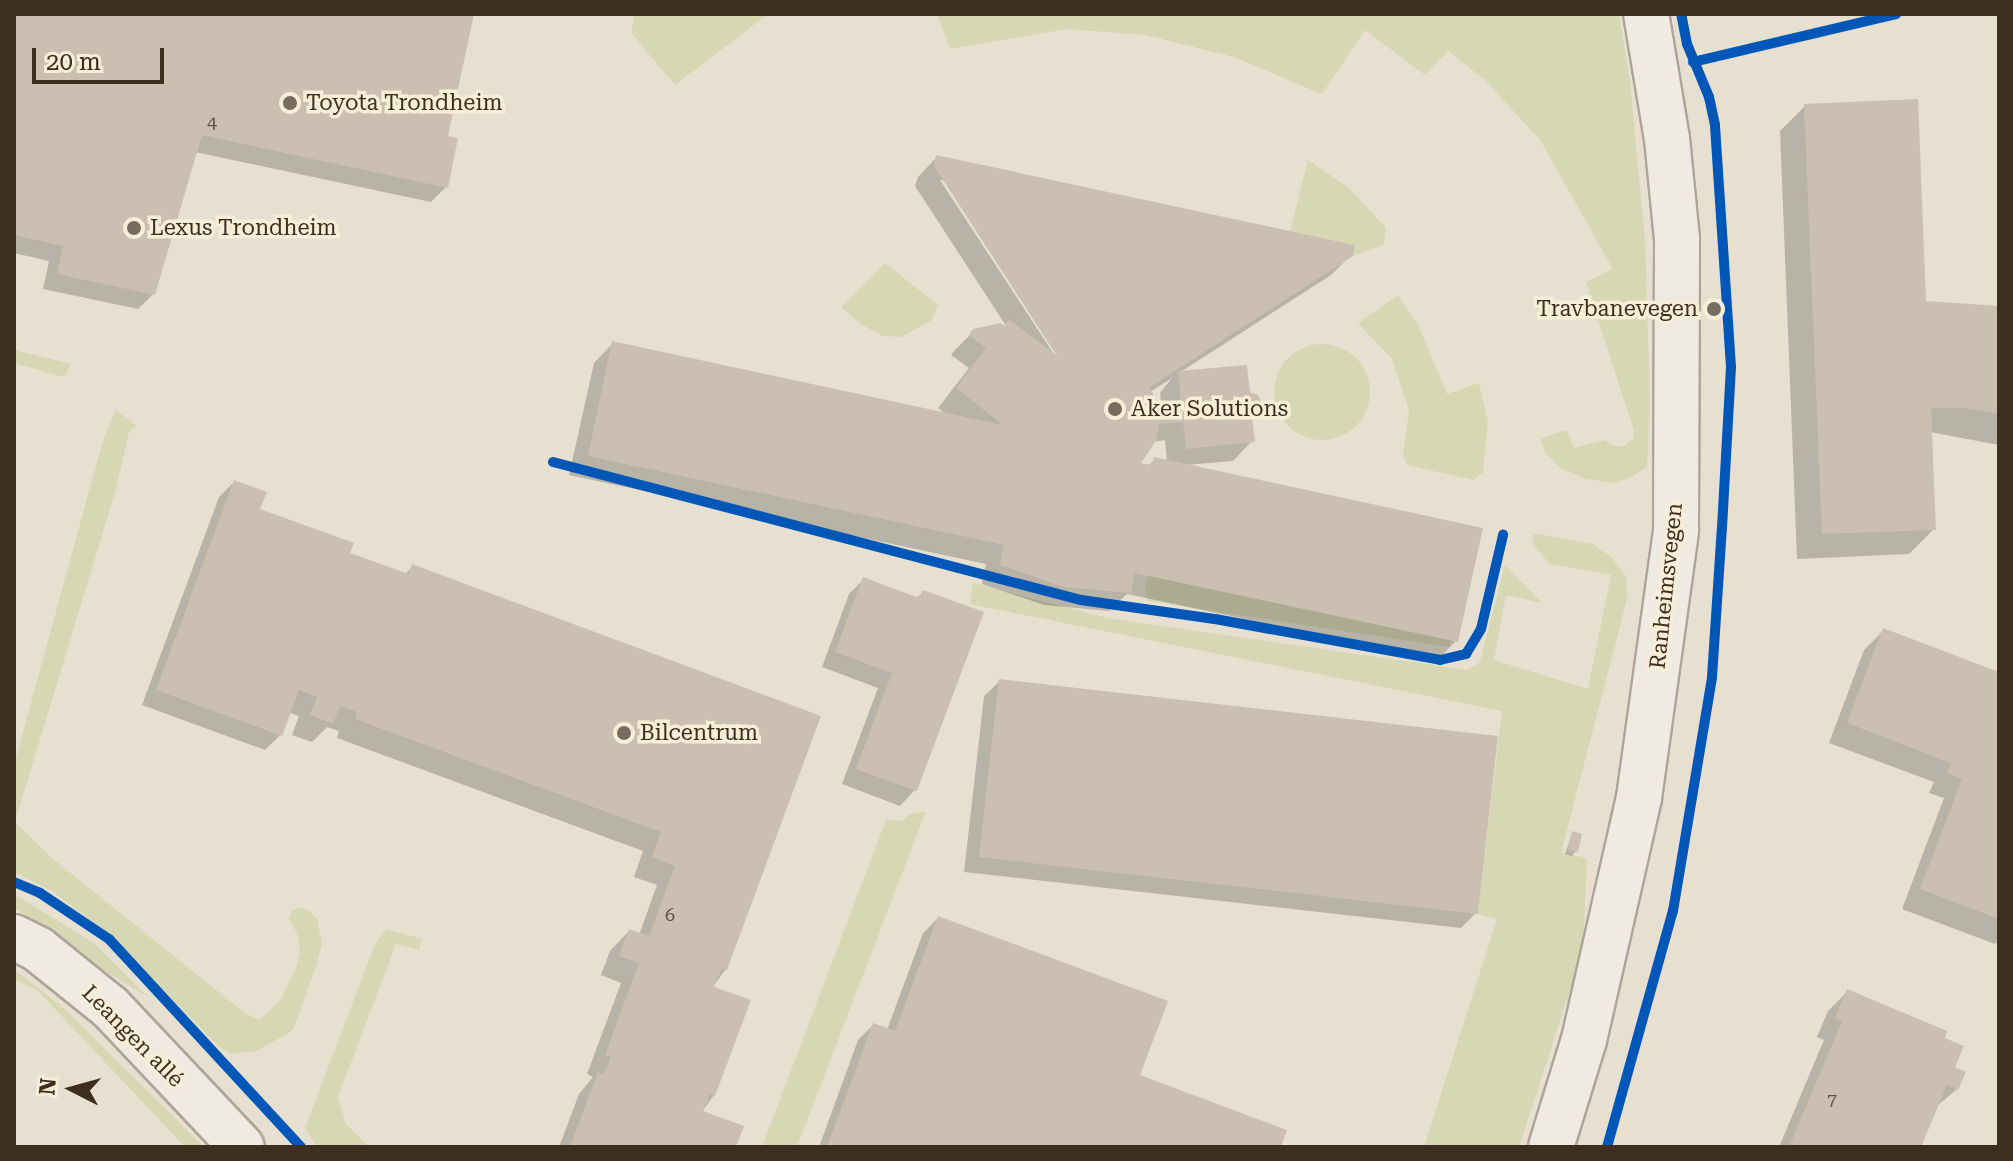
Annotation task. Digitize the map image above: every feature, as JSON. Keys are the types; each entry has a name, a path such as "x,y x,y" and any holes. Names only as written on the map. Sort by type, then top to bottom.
{"street":[{"name":"Ranheimsvegen","path":"1551,1147 1584,1040 1636,813 1676,530 1677,239 1646,14"},
{"name":"Leangen allé","path":"14,937 39,950 110,1007 242,1147"}],"green space":[{"path":"635,14 768,14 675,85 631,33"},
{"path":"937,14 1619,14 1630,81 1645,241 1650,400 1647,467 1615,483 1586,479 1562,469 1545,453 1540,438 1567,430 1574,448 1605,440 1613,446 1624,446 1633,439 1634,431 1586,282 1613,269 1540,140 1485,80 1448,51 1425,75 1365,30 1322,94 1234,57 1146,35 1067,29 950,49"},
{"path":"1308,160 1349,188 1386,228 1384,245 1353,256 1355,245 1290,231"},
{"path":"885,263 938,305 931,321 901,337 883,336 862,325 841,307"},
{"path":"1398,295 1418,325 1447,394 1479,383 1488,422 1483,472 1474,480 1407,465 1403,455 1409,410 1392,359 1358,323"},
{"path":"1322,344 1340,348 1356,358 1366,374 1370,392 1366,410 1356,426 1340,436 1322,440 1304,436 1288,426 1278,410 1274,392 1278,374 1288,358 1304,348"},
{"path":"14,350 71,364 64,377 14,363"},
{"path":"116,410 136,426 129,432 116,489 15,822 53,859 245,1013 259,1020 280,1001 296,968 300,952 297,933 289,919 292,911 298,907 308,910 317,919 322,944 316,967 293,1030 257,1051 231,1054 219,1046 100,927 52,891 14,872 14,765 103,440"},
{"path":"1533,533 1593,544 1612,558 1626,576 1627,599 1561,853 1587,858 1583,950 1519,1147 1424,1147 1497,919 1478,914 1502,711 970,604 973,583 1107,618 1468,670 1480,662 1505,565 1542,603 1506,595 1494,660 1588,689 1611,575 1550,564 1533,545"},
{"path":"1149,570 1452,634 1449,647 1148,601 1145,589"},
{"path":"926,811 797,1147 762,1147 886,820 902,821 910,814"},
{"path":"14,894 94,943 148,997 89,961 63,938 16,909"},
{"path":"386,929 422,939 419,950 396,944 338,1097 346,1124 369,1147 317,1147 305,1128 375,944"},
{"path":"14,969 66,1010 204,1147 185,1147 37,990 14,979"}],"building":[{"path":"14,14 474,14 448,136 458,138 448,188 202,135 155,295 57,274 63,246 14,235"},
{"path":"1918,99 1926,301 1999,306 1999,414 1965,408 1931,408 1936,530 1822,534 1804,104"},
{"path":"936,155 1355,245 1353,256 1150,387 1157,403 1181,400 1178,371 1247,365 1250,392 1258,395 1262,403 1259,412 1252,417 1255,442 1186,449 1183,422 1159,424 1156,441 1141,463 1152,465 1154,457 1483,528 1458,642 1135,573 1131,593 1064,587 1000,565 1004,545 588,456 612,341 1003,425 956,388 986,348 969,335 973,329 1001,323 1004,326 1009,319 1057,356 934,166"},
{"path":"234,480 267,492 260,509 354,543 350,553 409,574 412,564 821,716 727,970 722,968 714,987 751,1000 715,1096 710,1094 703,1111 744,1126 736,1147 570,1147 598,1072 604,1074 611,1057 605,1055 639,963 619,956 629,929 649,936 675,866 652,857 661,832 355,719 357,712 340,706 333,724 310,715 317,697 299,690 282,736 156,690"},
{"path":"863,577 919,598 923,590 984,612 917,791 856,769 892,673 835,652"},
{"path":"1883,628 1999,672 1999,919 1920,889 1962,779 1947,773 1951,763 1847,723"},
{"path":"999,679 1498,736 1478,914 979,857"},
{"path":"1572,831 1582,834 1578,852 1568,850"},
{"path":"938,916 1168,1001 1140,1075 1287,1130 1281,1147 827,1147 873,1023 895,1031"},
{"path":"1847,989 1947,1031 1945,1038 1964,1046 1955,1067 1966,1072 1958,1090 1947,1085 1921,1147 1789,1147 1842,1021 1835,1018"}],"cycle path":[{"path":"1607,1147 1673,911 1712,677 1722,528 1731,367 1715,125 1709,97 1687,44 1681,14"},
{"path":"1693,62 1896,14"},
{"path":"553,462 1081,600 1215,619 1440,660 1466,654 1481,629 1503,535"},
{"path":"14,882 40,893 109,939 301,1147"}],"place":[{"name":"Toyota Trondheim","path":"290,103"},
{"name":"Lexus Trondheim","path":"134,228"},
{"name":"Travbanevegen","path":"1714,309"},
{"name":"Aker Solutions","path":"1115,409"},
{"name":"Bilcentrum","path":"624,733"}]}
